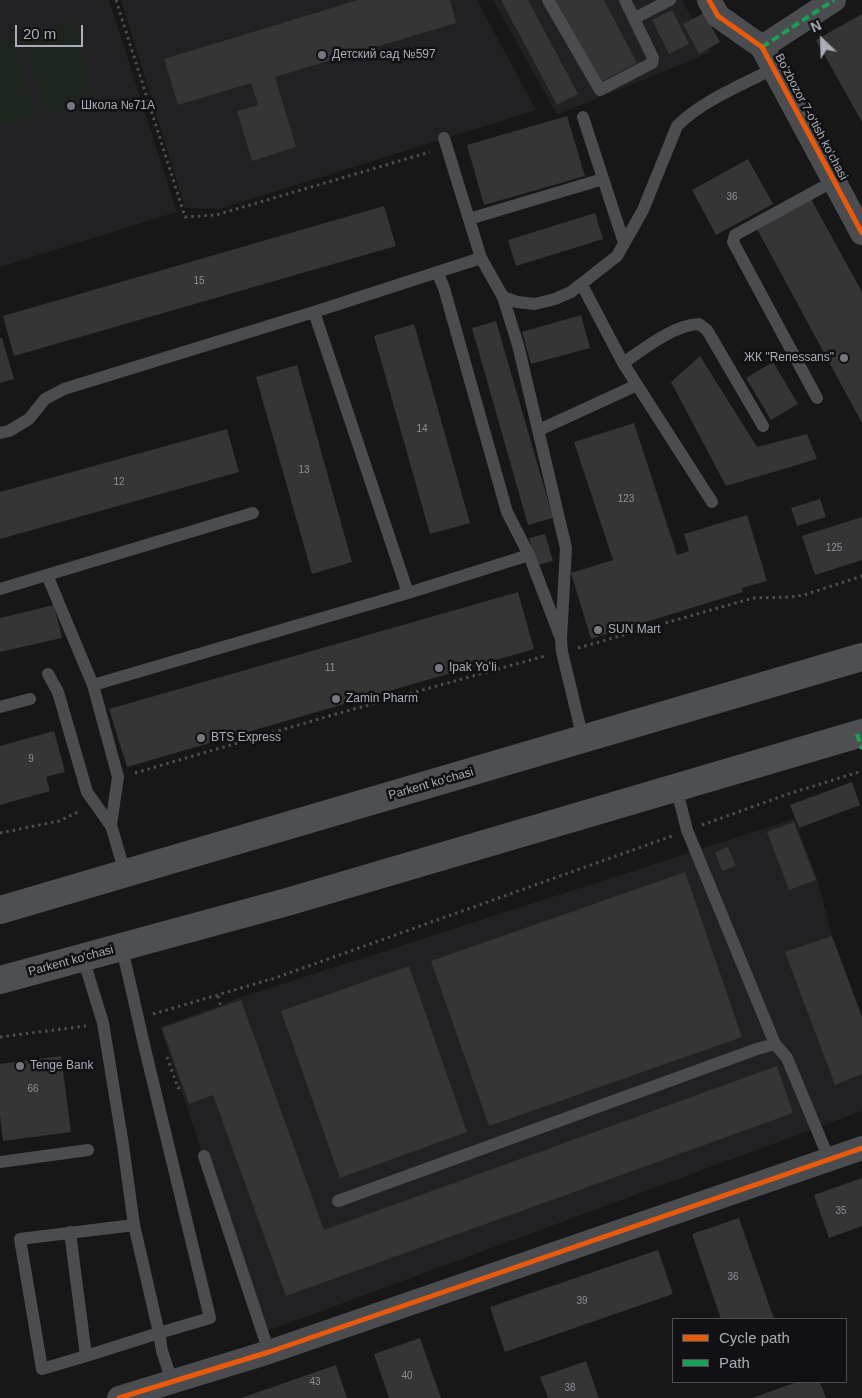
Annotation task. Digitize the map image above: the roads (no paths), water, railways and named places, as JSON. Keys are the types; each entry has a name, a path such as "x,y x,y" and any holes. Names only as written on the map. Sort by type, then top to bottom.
{"main road":[{"name":"Parkent ko'chasi","path":"0,910 862,658"},
{"name":"Parkent ko'chasi","path":"0,980 287,902 676,788 860,739"}],"street":[{"name":"Bo'zbozor 7-o'tish ko'chasi","path":"709,0 718,16 762,47 862,233"},
{"path":"762,47 834,0"},
{"path":"119,1398 270,1352 862,1148"}],"lane":[{"path":"548,0 600,90 652,63 653,58 625,0"},
{"path":"635,18 670,0"},
{"path":"504,297 517,302 535,304 555,299 582,285 617,256 643,210 677,126 686,116 727,92 774,69"},
{"path":"583,116 624,243"},
{"path":"446,143 481,258 504,297 539,430 566,548 562,652 583,739"},
{"path":"469,219 603,179"},
{"path":"817,398 733,242 734,234 834,181"},
{"path":"0,433 9,431 29,419 45,399 64,389 481,258"},
{"path":"438,272 507,512 529,555 561,639"},
{"path":"582,285 623,363 712,502"},
{"path":"314,312 408,593"},
{"path":"623,363 677,329 690,324 699,324 707,330 763,426"},
{"path":"539,430 637,385"},
{"path":"0,589 253,513"},
{"path":"94,685 408,593 529,555"},
{"path":"47,575 94,685 118,778 111,826"},
{"path":"48,674 58,692 87,792 111,826 125,873"},
{"path":"0,707 30,699"},
{"path":"676,788 687,830 775,1044 787,1058 829,1159"},
{"path":"122,948 210,1318 42,1370 20,1239 134,1226"},
{"path":"83,958 103,1023 134,1226 160,1333 162,1351 172,1381"},
{"path":"338,1201 775,1044"},
{"path":"0,1162 88,1150"},
{"path":"204,1156 270,1352"},
{"path":"70,1232 86,1356"}],"place":[{"name":"Детский сад №597","path":"322,55"},
{"name":"Школа №71А","path":"71,106"},
{"name":"ЖК \"Renessans\"","path":"844,358"},
{"name":"SUN Mart","path":"598,630"},
{"name":"Ipak Yoʻli","path":"439,668"},
{"name":"Zamin Pharm","path":"336,699"},
{"name":"BTS Express","path":"201,738"},
{"name":"Tenge Bank","path":"20,1066"}]}
